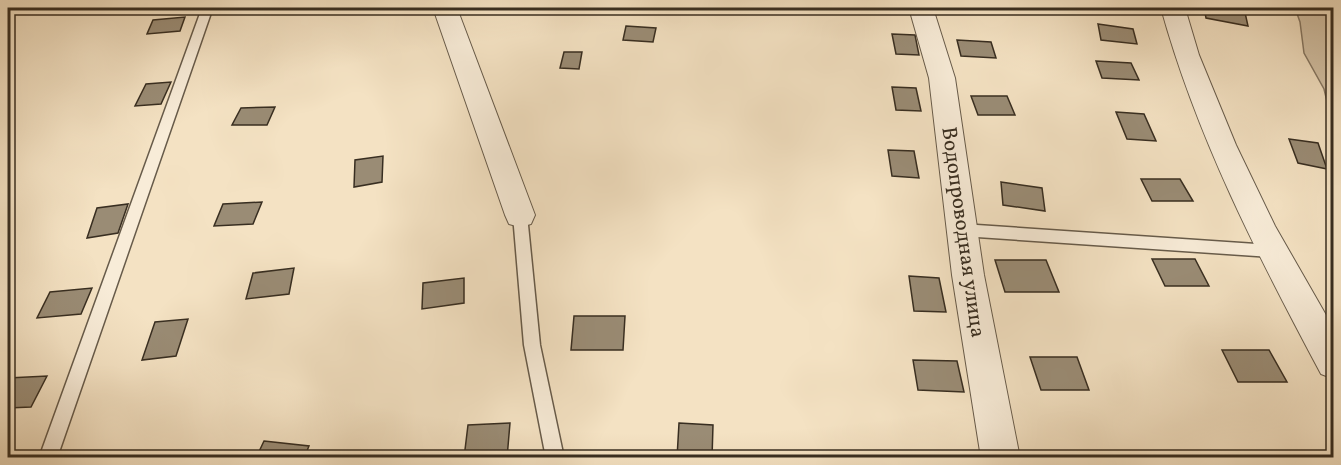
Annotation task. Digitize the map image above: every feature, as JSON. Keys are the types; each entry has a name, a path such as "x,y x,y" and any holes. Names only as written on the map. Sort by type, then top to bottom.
{"street":[{"path":"445,8 520,215"},
{"name":"Водопроводная улица","path":"921,8 942,78 962,230 1001,458"},
{"path":"1173,8 1180,36 1213,126 1271,250 1334,363"}],"lane":[{"path":"48,458 206,10"},
{"path":"520,215 532,345 555,458"},
{"path":"962,230 1271,250"}],"shaded area":[{"path":"1295,8 1333,8 1333,126 1324,89 1304,53 1300,22"}],"building":[{"path":"892,8 914,8 916,14 893,13"},
{"path":"1204,8 1244,8 1248,26 1206,18"},
{"path":"185,17 180,31 147,34 153,20"},
{"path":"1098,24 1133,29 1137,44 1101,40"},
{"path":"626,26 656,28 653,42 623,40"},
{"path":"892,34 915,35 919,55 896,54"},
{"path":"957,40 991,42 996,58 961,56"},
{"path":"564,52 582,52 579,69 560,68"},
{"path":"1096,61 1131,63 1139,80 1102,78"},
{"path":"171,82 161,104 135,106 146,84"},
{"path":"892,87 916,88 921,111 896,110"},
{"path":"971,96 1007,96 1015,115 978,115"},
{"path":"275,107 267,125 232,125 241,108"},
{"path":"1116,112 1144,114 1156,141 1127,139"},
{"path":"1289,139 1318,143 1327,169 1298,163"},
{"path":"888,150 914,151 919,178 892,176"},
{"path":"383,156 382,182 354,187 355,160"},
{"path":"1141,179 1180,179 1193,201 1152,201"},
{"path":"1001,182 1042,188 1045,211 1003,205"},
{"path":"262,202 253,224 214,226 223,204"},
{"path":"128,204 118,233 87,238 97,208"},
{"path":"1152,259 1195,259 1209,286 1165,286"},
{"path":"995,260 1046,260 1059,292 1005,292"},
{"path":"294,268 289,294 246,299 253,273"},
{"path":"909,276 939,278 946,312 914,311"},
{"path":"464,278 464,303 422,309 423,283"},
{"path":"92,288 81,314 37,318 50,292"},
{"path":"574,316 625,316 623,350 571,350"},
{"path":"188,319 176,356 142,360 155,322"},
{"path":"1222,350 1269,350 1287,382 1238,382"},
{"path":"1030,357 1077,357 1089,390 1041,390"},
{"path":"913,360 957,361 964,392 918,390"},
{"path":"47,376 31,407 8,408 8,378"},
{"path":"510,423 507,458 464,458 468,425"},
{"path":"679,423 713,425 712,458 677,458"},
{"path":"264,441 309,446 304,458 256,458"},
{"path":"1115,455 1116,458 1065,458 1064,456"}]}
